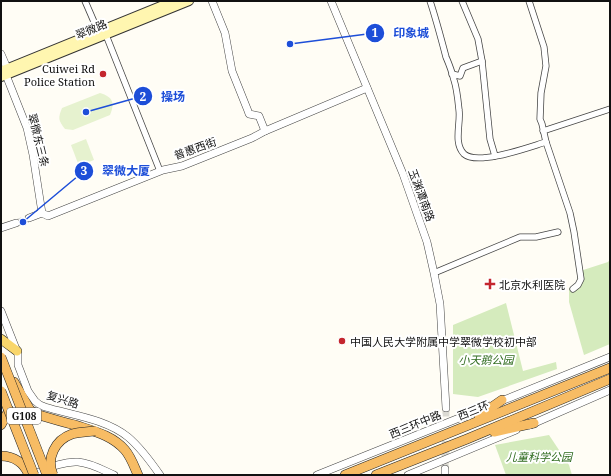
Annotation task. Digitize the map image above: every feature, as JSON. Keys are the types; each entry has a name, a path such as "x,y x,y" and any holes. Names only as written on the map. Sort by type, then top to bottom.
{"highway":[{"name":"G108","path":"1,357 47,475"},
{"path":"5,367 30,410 36,414 95,431 110,437 130,456 138,475"},
{"name":"西三环","path":"345,475 608,369"},
{"path":"376,475 467,439 606,380"},
{"name":"G108","path":"1,391 33,475"},
{"path":"465,426 502,400"},
{"path":"1,425 9,410"},
{"path":"467,439 534,423"},
{"path":"52,475 50,465 51,455 56,445 61,440 74,434 95,431"},
{"path":"1,456 10,457 20,463 24,466 29,475"}],"main road":[{"name":"翠微路","path":"4,73 98,31 173,1"},
{"name":"翠微路","path":"4,73 106,35 189,1"},
{"path":"1,339 17,351"}],"street":[{"path":"85,1 98,31"},
{"path":"212,1 225,33 232,71 249,114 259,116 265,130"},
{"name":"玉渊潭南路","path":"331,1 403,174 427,242 440,304 446,408"},
{"path":"430,1 454,80 459,111 459,147 464,154 472,158 495,156 511,153 546,142"},
{"path":"462,1 478,39 482,61 490,139 495,156"},
{"path":"529,1 544,47 546,66 541,94 540,119 546,142 570,213 574,232 581,279 578,285 573,289"},
{"path":"533,1 547,45 549,66 542,124"},
{"path":"106,35 160,171"},
{"name":"翠微东三条","path":"1,54 4,73 27,128 33,155 42,213"},
{"path":"452,74 460,76 463,68 482,61"},
{"name":"普惠西街","path":"29,218 42,213 48,216 160,171 182,166 252,138 265,130 367,88"},
{"path":"544,131 610,109"},
{"path":"1,228 16,223"},
{"path":"434,273 520,238 536,237 558,232"},
{"name":"复兴路","path":"1,311 17,351 18,365 28,391 35,401 45,407 77,415 109,426 120,432 128,437 137,446 160,475"},
{"name":"西三环中路","path":"317,475 610,357"},
{"path":"408,475 610,390"},
{"path":"33,475 64,463 79,462 89,464 114,475"}],"green space":[{"path":"100,93 108,96 112,101 110,115 73,130 65,129 59,119 62,108"},
{"path":"86,139 94,160 79,166 71,145"},
{"path":"610,259 610,344 584,355 569,302 569,289 578,282 577,272 608,262"},
{"name":"小天鹅公园","path":"506,303 523,371 556,362 557,369 478,397 453,394 453,325"},
{"name":"儿童科学公园","path":"549,435 569,465 572,475 506,475 495,445"}],"tunnel":[{"path":"16,223 29,218"},
{"path":"445,469 446,408"}],"place":[{"name":"印象城","path":"290,44"},
{"name":"Cuiwei Rd Police Station","path":"103,74"},
{"name":"操场","path":"86,112"},
{"name":"翠微大厦","path":"23,222"},
{"name":"北京水利医院","path":"490,284"},
{"name":"中国人民大学附属中学翠微学校初中部","path":"342,341"}]}
